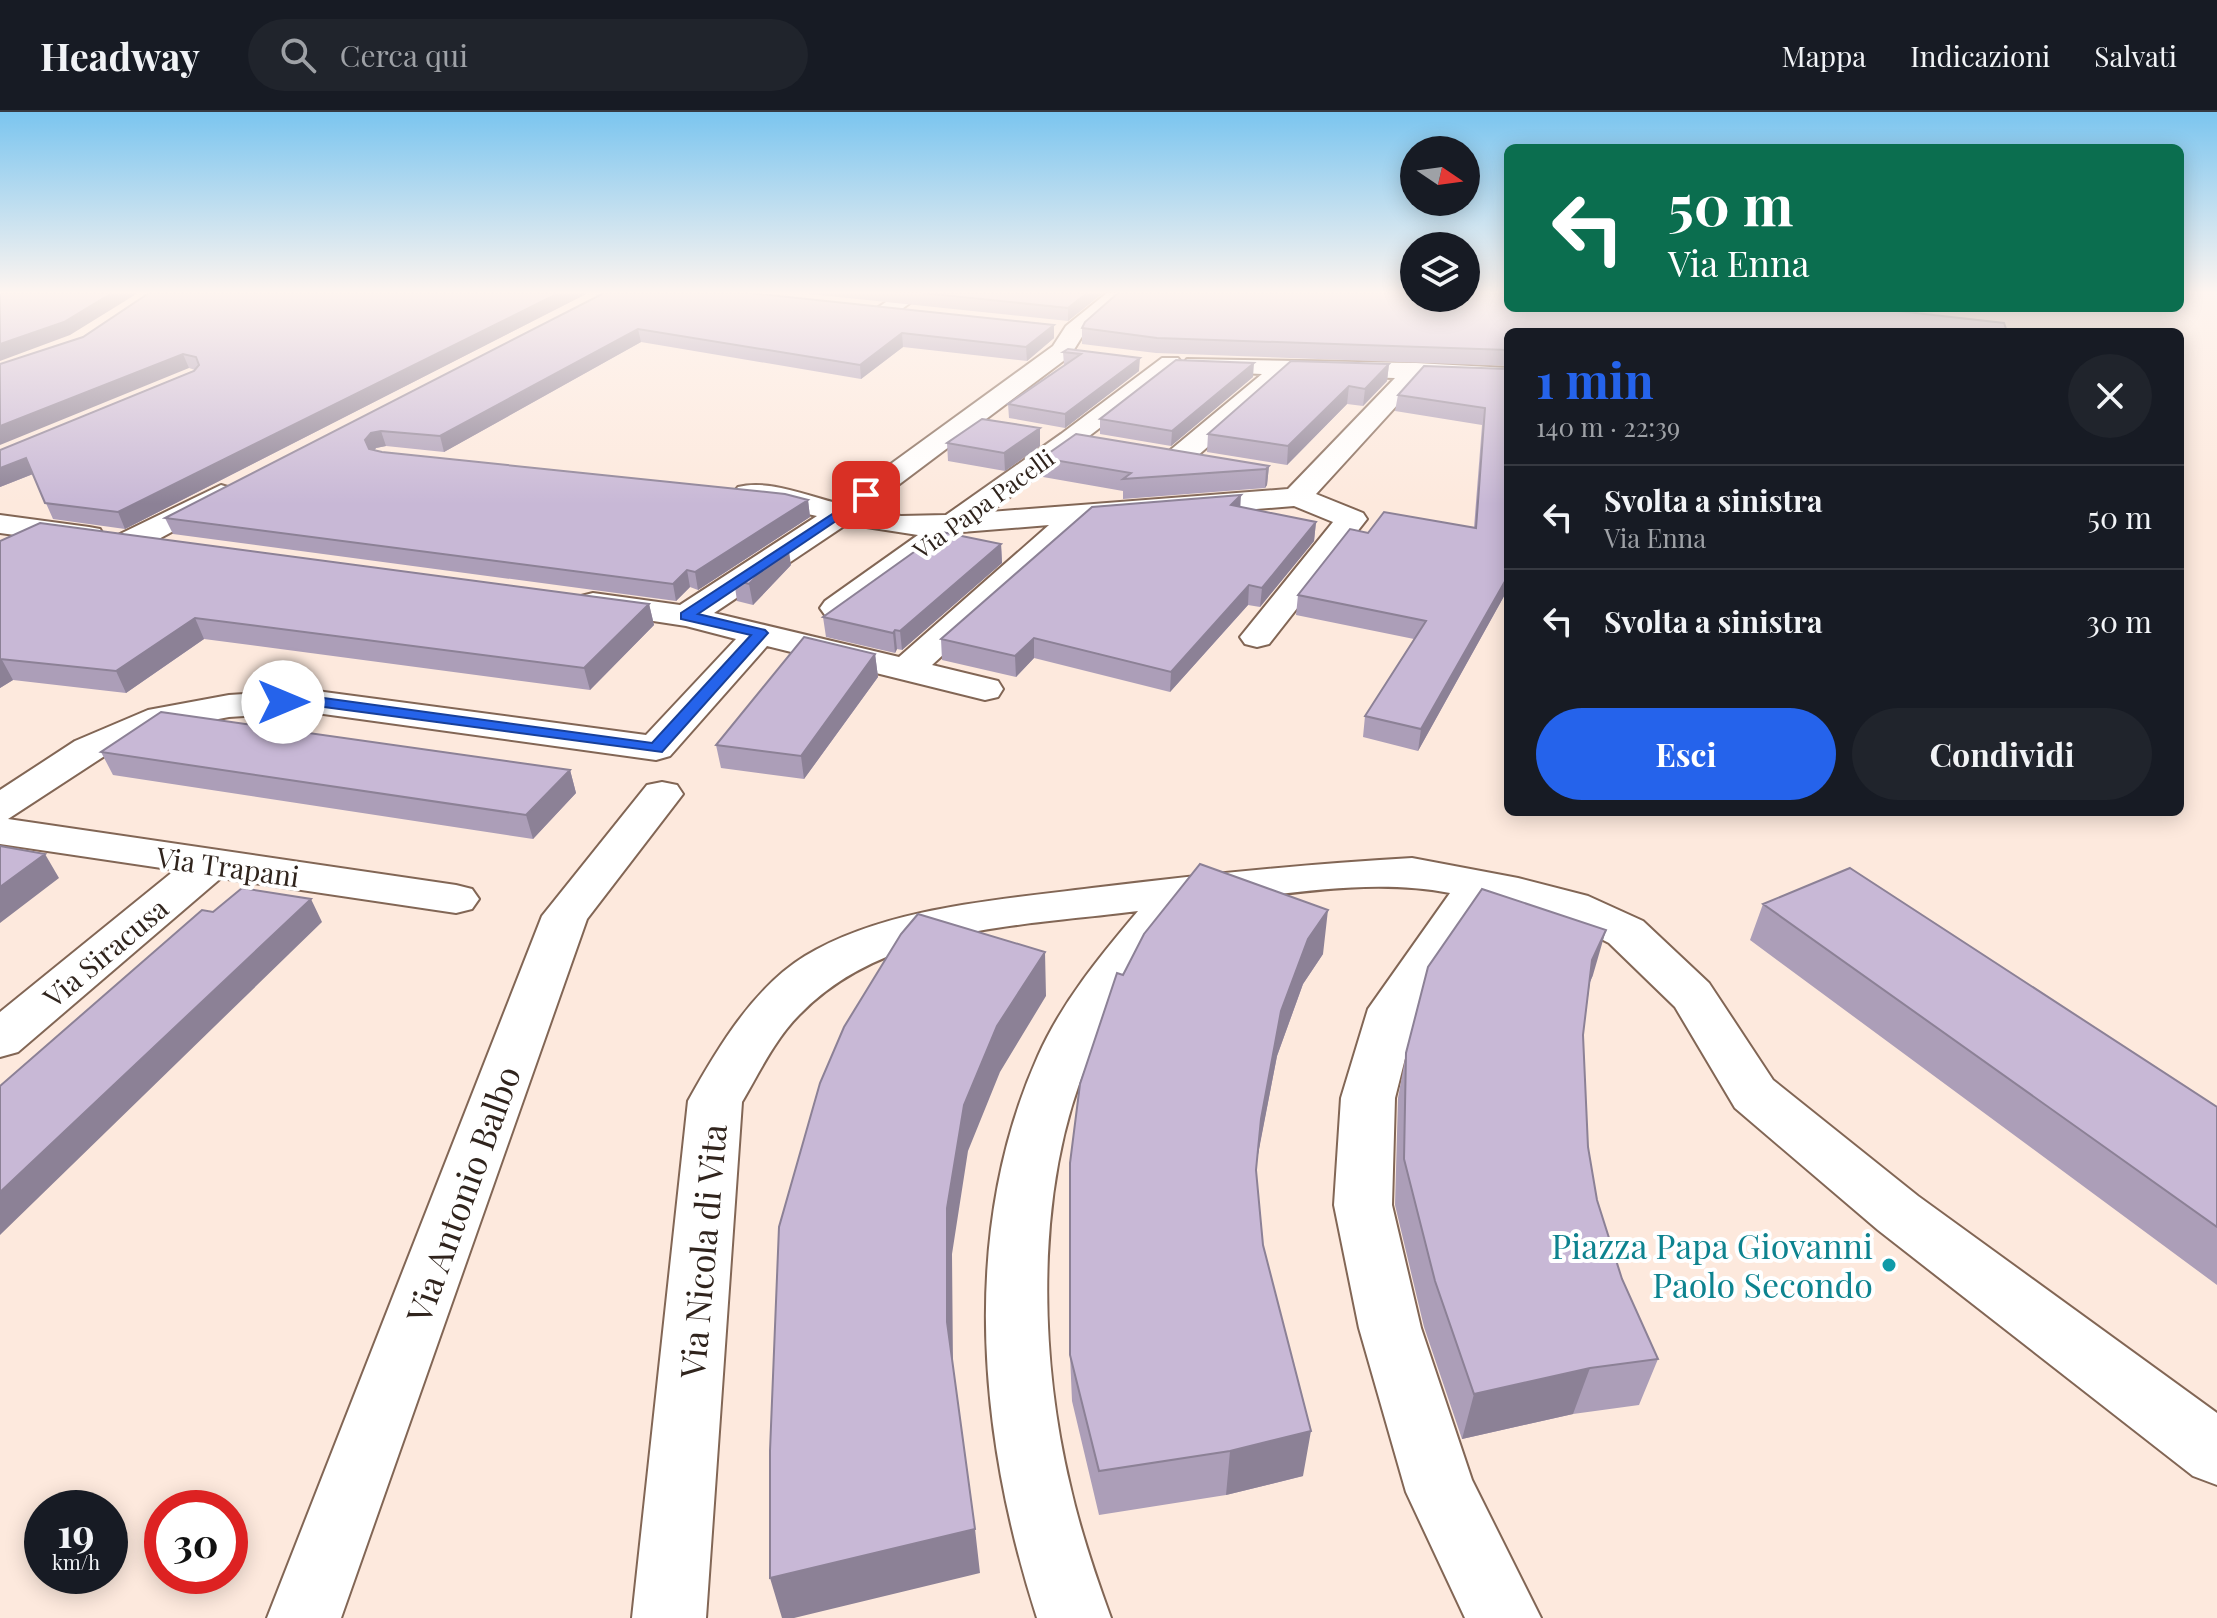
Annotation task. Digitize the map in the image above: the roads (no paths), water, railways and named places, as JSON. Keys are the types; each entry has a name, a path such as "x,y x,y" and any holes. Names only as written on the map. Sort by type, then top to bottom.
{"street":[{"path":"686,616 841,514 1040,363"},
{"name":"Via Papa Pacelli","path":"0,809 89,749 161,718 229,706 309,701 656,748 777,636 952,524 1071,440 1155,363"},
{"name":"Via Papa Pacelli","path":"1189,363 1284,367"},
{"path":"1178,458 1284,367 1504,375"},
{"path":"721,491 784,497 841,514 923,529 1304,490 1416,370"},
{"path":"965,422 995,427"},
{"path":"1040,435 1101,445"},
{"path":"1147,453 1208,463"},
{"path":"1257,637 1352,519 1304,490 1267,474"},
{"path":"131,541 244,482"},
{"path":"907,669 1066,526"},
{"path":"7,529 177,547"},
{"path":"563,599 686,616 985,689"},
{"name":"Via Antonio Balbo","path":"304,1618 565,916 662,794"},
{"name":"Via Trapani","path":"0,831 456,899"},
{"name":"Via Siracusa","path":"0,1039 210,864"},
{"name":"Via Nicola di Vita","path":"669,1618 715,1101 752,1041 780,1004 822,968 886,938 979,917 1178,892 1412,872 1479,885"},
{"path":"1504,1618 1441,1492 1390,1328 1363,1205 1368,1098 1393,1009 1479,885 1572,906 1626,932 1692,995 1754,1094 1898,1213 2217,1453"},
{"path":"1074,1618 1053,1565 1019,1373 1017,1282 1023,1203 1047,1099 1066,1053 1106,983 1178,892"}],"place":[{"name":"Piazza Papa Giovanni Paolo Secondo","path":"1889,1265"}]}
